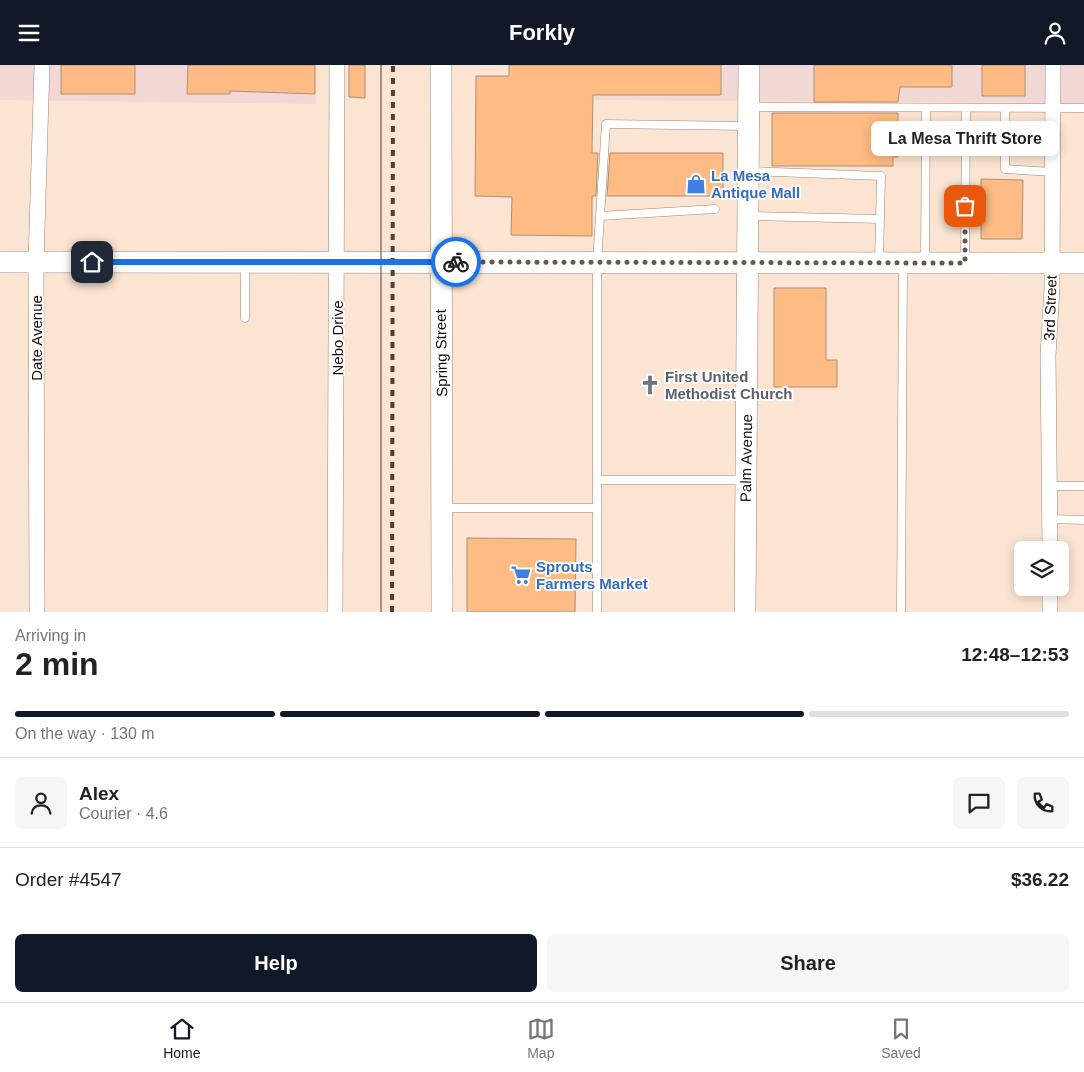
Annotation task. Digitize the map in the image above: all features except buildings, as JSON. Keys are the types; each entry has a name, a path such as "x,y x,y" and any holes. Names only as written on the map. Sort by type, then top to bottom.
{"main road":[{"name":"Spring Street","path":"442,65 440,262 442,612"},
{"name":"Palm Avenue","path":"745,612 749,65"},
{"path":"0,262 1084,263"}],"street":[{"name":"Date Avenue","path":"37,612 36,262 42,65"},
{"name":"Nebo Drive","path":"336,612 337,65"},
{"name":"3rd Street","path":"1050,541 1048,356 1052,263 1053,65"},
{"path":"1050,596 1050,612"}],"lane":[{"path":"925,263 926,107"},
{"path":"597,612 597,263 606,124 926,107 1084,108"},
{"path":"965,263 966,108"},
{"path":"1005,108 1005,169 1053,172"},
{"path":"748,171 881,176 879,263"},
{"path":"600,216 715,209"},
{"path":"747,217 880,219"},
{"path":"245,262 245,318"},
{"path":"901,612 903,263"},
{"path":"597,480 746,480"},
{"path":"1049,486 1084,486"},
{"path":"441,508 597,508"},
{"path":"1050,519 1084,520"}],"shaded area":[{"path":"0,65 316,65 316,104 0,100"},
{"path":"594,65 1084,65 1084,103 595,100"}],"tram line":[{"path":"381,65 381,612"}],"railway":[{"path":"392,612 393,65"}],"way so far":[{"path":"456,262 965,263 965,206"}],"place":[{"name":"La Mesa Antique Mall","path":"696,184"},
{"name":"La Mesa Thrift Store","path":"965,206"},
{"name":"First United Methodist Church","path":"650,385"},
{"name":"Sprouts Farmers Market","path":"521,575"}],"route":[{"path":"92,262 456,262"}]}
